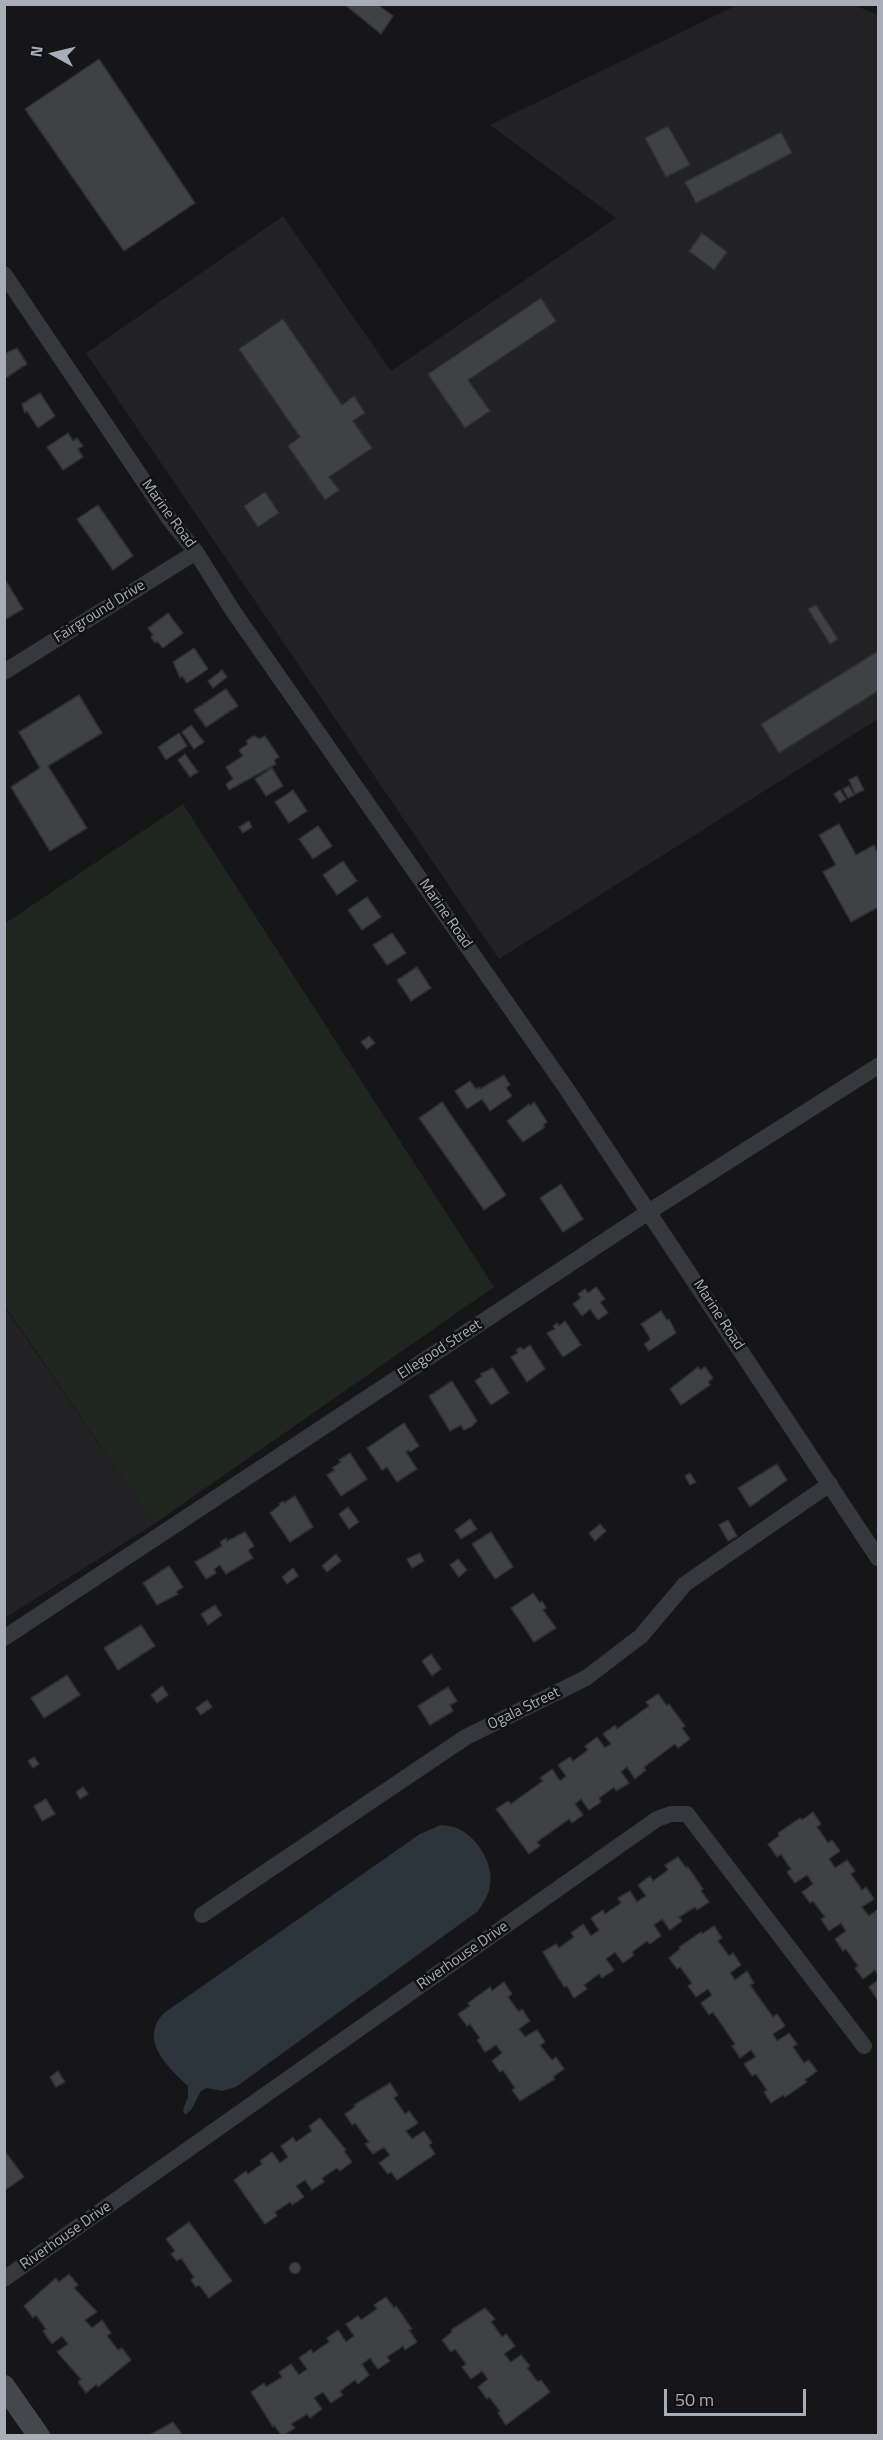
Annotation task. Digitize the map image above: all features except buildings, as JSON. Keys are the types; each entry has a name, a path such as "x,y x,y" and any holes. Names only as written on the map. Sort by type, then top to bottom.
{"street":[{"name":"Marine Road","path":"4,274 170,520 196,552 240,620 650,1211 879,1558"},
{"name":"Fairground Drive","path":"4,672 196,552"},
{"name":"Ellegood Street","path":"4,1638 650,1211 879,1066"},
{"name":"Ogala Street","path":"202,1915 466,1737 586,1678 641,1636 685,1584 830,1484"},
{"name":"Riverhouse Drive","path":"4,2279 657,1819 671,1814 687,1814 864,2046"},
{"path":"4,2386 39,2436"}],"shaded area":[{"path":"737,5 854,5 878,15 878,719 499,959 86,353 283,216 391,371 616,218 490,125"},
{"path":"183,804 494,1287 154,1524 5,1306 4,924"},
{"path":"4,1306 154,1524 5,1618 4,1618"},
{"path":"441,1825 456,1828 470,1836 488,1863 491,1878 489,1889 478,1911 236,2087 222,2091 207,2088 201,2091 191,2110 185,2115 183,2110 188,2097 188,2086 165,2062 155,2043 154,2033 157,2023 164,2013 420,1834"}]}
